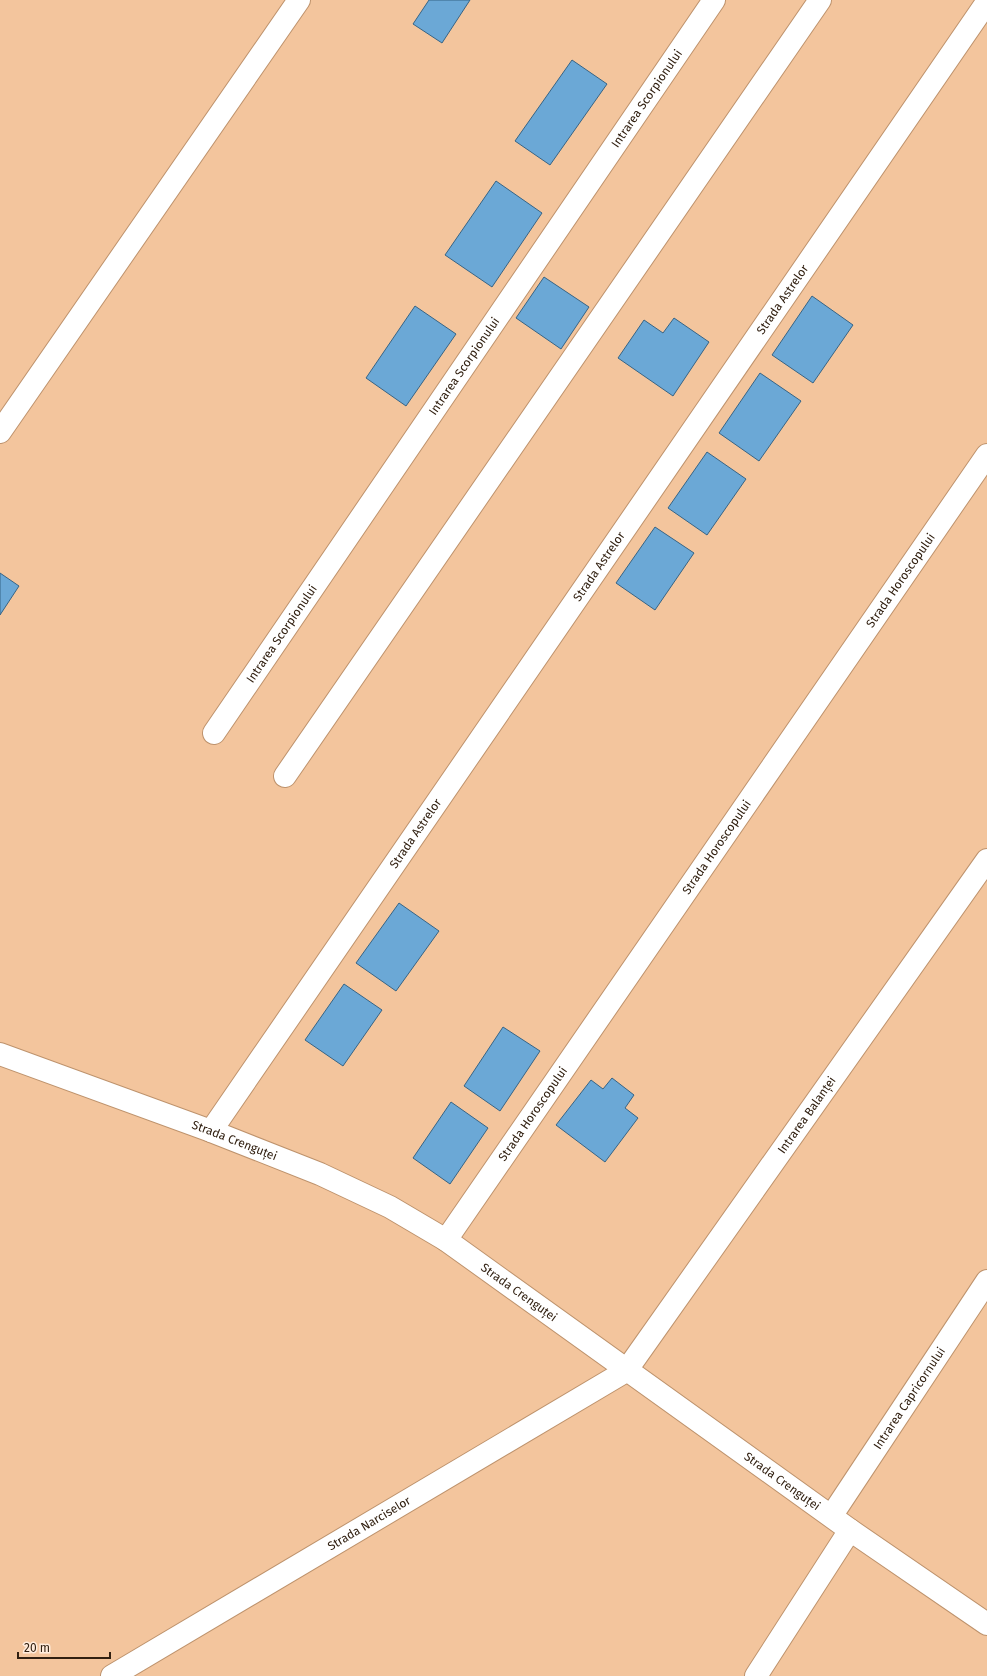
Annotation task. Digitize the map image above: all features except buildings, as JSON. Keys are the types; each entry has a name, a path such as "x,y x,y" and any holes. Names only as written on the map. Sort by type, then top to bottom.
{"street":[{"path":"0,432 298,0"},
{"name":"Intrarea Scorpionului","path":"214,733 714,0"},
{"path":"285,776 820,0"},
{"name":"Strada Astrelor","path":"211,1131 987,2"},
{"name":"Strada Horoscopului","path":"446,1240 987,455"},
{"name":"Intrarea Balanței","path":"626,1370 987,860"},
{"name":"Strada Crenguței","path":"0,1054 211,1131 320,1174 390,1207 446,1240 626,1370 832,1515 850,1530 986,1623"},
{"name":"Intrarea Capricornului","path":"832,1515 987,1281"},
{"name":"Strada Narciselor","path":"112,1676 626,1370"},
{"path":"756,1676 850,1530"}]}
